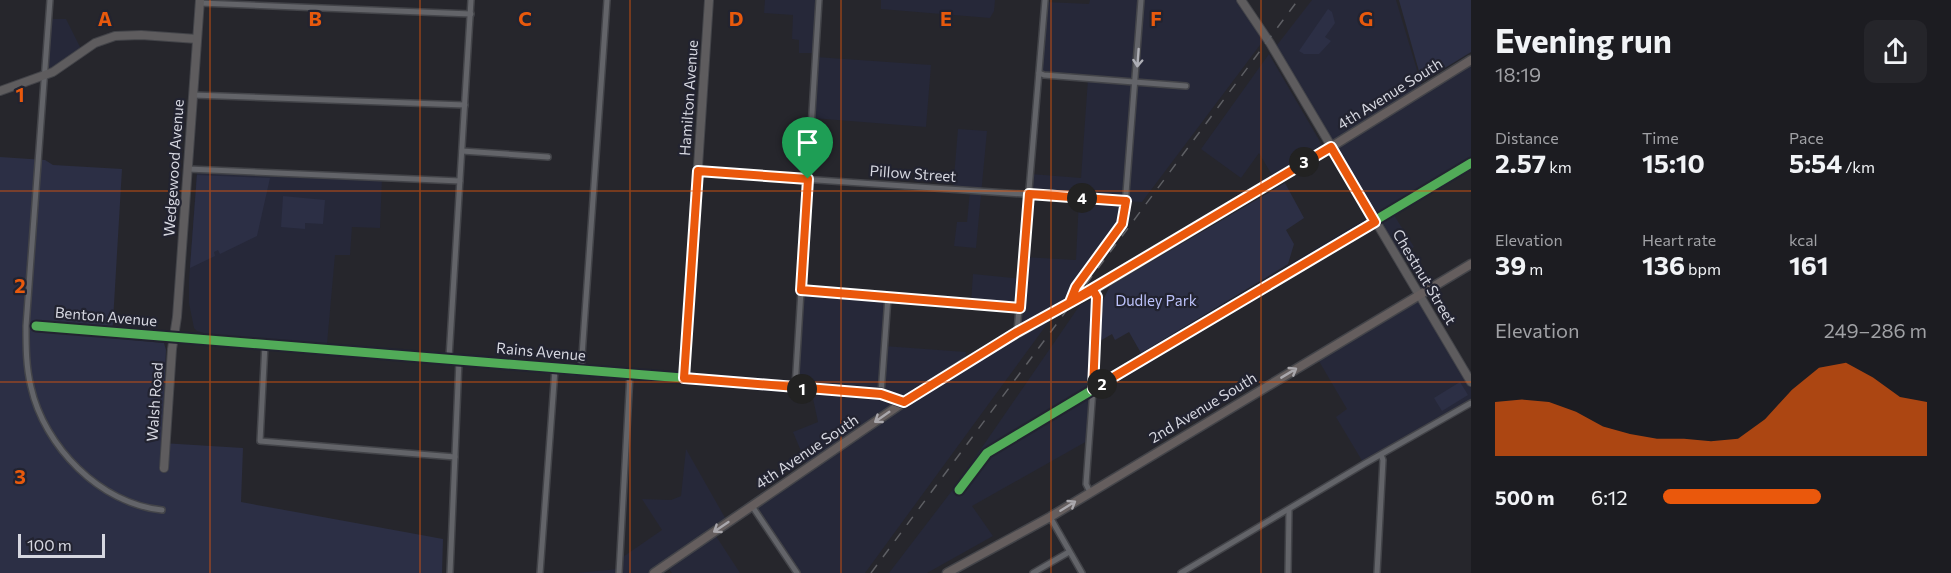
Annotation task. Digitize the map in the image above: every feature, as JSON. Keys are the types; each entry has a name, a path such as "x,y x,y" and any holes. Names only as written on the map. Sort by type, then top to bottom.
{"main road":[{"name":"4th Avenue South","path":"654,573 904,402 1017,332 1093,290 1331,147 1471,60"},
{"name":"2nd Avenue South","path":"946,573 1050,517 1471,264"}],"street":[{"path":"50,0 26,335 27,366 31,389 40,415 52,438 82,472 128,501 141,507 162,510"},
{"path":"449,358 471,0"},
{"path":"581,370 607,0"},
{"name":"Hamilton Avenue","path":"684,378 709,0"},
{"path":"795,388 819,0"},
{"path":"1017,332 1045,0"},
{"path":"1070,302 1076,287 1122,224 1126,201 1142,0"},
{"name":"Chestnut Street","path":"1241,0 1270,43 1471,382"},
{"path":"200,1 471,14"},
{"name":"Wedgewood Avenue","path":"174,338 200,1"},
{"path":"0,90 45,75 65,65 95,43 115,36 141,35 197,39"},
{"path":"1039,73 1186,86"},
{"path":"193,95 465,105"},
{"path":"462,151 548,157"},
{"path":"959,490 987,453 1471,163"},
{"path":"188,169 460,181"},
{"name":"Pillow Street","path":"698,171 1126,201"},
{"path":"801,290 1020,308"},
{"path":"1089,492 1086,484 1097,297 1093,290"},
{"path":"881,394 888,297"},
{"name":"Benton Avenue","path":"36,326 174,338"},
{"name":"Rains Avenue","path":"174,338 881,394 904,402"},
{"name":"Walsh Road","path":"164,468 174,338"},
{"path":"265,344 260,441 455,457"},
{"path":"450,573 459,360"},
{"path":"540,573 555,369"},
{"path":"619,573 630,374"},
{"path":"1181,573 1189,571 1381,454 1471,403"},
{"path":"1377,573 1383,460 1381,454"},
{"path":"752,506 797,573"},
{"path":"1288,573 1289,510"},
{"path":"1050,517 1082,573"},
{"path":"1033,573 1069,552"}],"shaded area":[{"path":"765,0 819,0 816,53 799,53 799,40 792,39 793,15 764,13"},
{"path":"881,0 995,0 994,11 990,18 881,9"},
{"path":"1090,0 1241,0 1266,37 1142,202 1126,201 1124,219 1076,287 1070,302 1058,309 865,573 797,573 752,506 808,468 793,432 818,422 811,389 795,388 801,290 888,297 884,346 966,352 965,363 1018,332 1019,308 971,303 973,274 1022,279 1024,257 1076,260 1079,198 1030,194 1031,174 1081,178 1088,79 1039,73 1045,2 1089,4"},
{"path":"1312,0 1396,0 1423,90 1471,60 1471,163 1392,212 1414,247 1396,257 1274,49"},
{"path":"49,19 66,19 82,51 45,75"},
{"path":"1269,54 1322,145 1272,175 1259,153 1241,178 1201,149"},
{"path":"816,57 931,65 926,127 812,118"},
{"path":"958,129 987,131 976,248 954,246 957,222 967,222 970,191 953,189"},
{"path":"197,170 382,178 380,228 352,227 350,255 335,255 327,344 210,335 194,328 189,303 189,280"},
{"path":"1419,295 1471,382 1471,403 1364,464 1336,417 1347,409 1316,356"},
{"path":"1097,297 1089,440 972,506 993,536 927,573 889,573 954,488 1080,305"},
{"path":"686,449 728,523 714,533 740,573 672,573 666,565 654,573 576,573 619,569 620,559 662,530 642,499 671,500 681,496"}],"green space":[{"path":"1399,0 1471,0 1471,52 1422,82"},
{"path":"1328,9 1332,12 1335,23 1325,37 1331,41 1319,54 1304,54 1299,51"},
{"path":"0,157 45,160 53,165 122,169 112,338 164,343 166,350 162,443 243,448 241,502 443,539 442,573 0,573"},
{"path":"197,175 270,178 257,236 220,254 218,250 214,252 215,256 190,268"},
{"name":"Dudley Park","path":"1285,183 1304,218 1286,230 1294,244 1288,264 1141,353 1129,332 1115,340 1112,334 1100,341 1103,300 1110,286"},
{"path":"283,196 325,200 323,224 305,223 305,229 281,227"},
{"path":"1460,382 1468,395 1442,411 1434,398"}],"railway":[{"path":"871,573 1298,0"}],"cycle path":[{"path":"959,490 987,453 1471,163"},
{"path":"36,326 881,394 904,402"}],"route":[{"path":"1331,147 1375,222 1093,389 1097,297 1093,290 1017,332 904,402 881,394 684,378 698,171 808,179 801,290 1020,308 1029,194 1126,201 1122,224 1076,287 1070,302 1331,147"}]}
